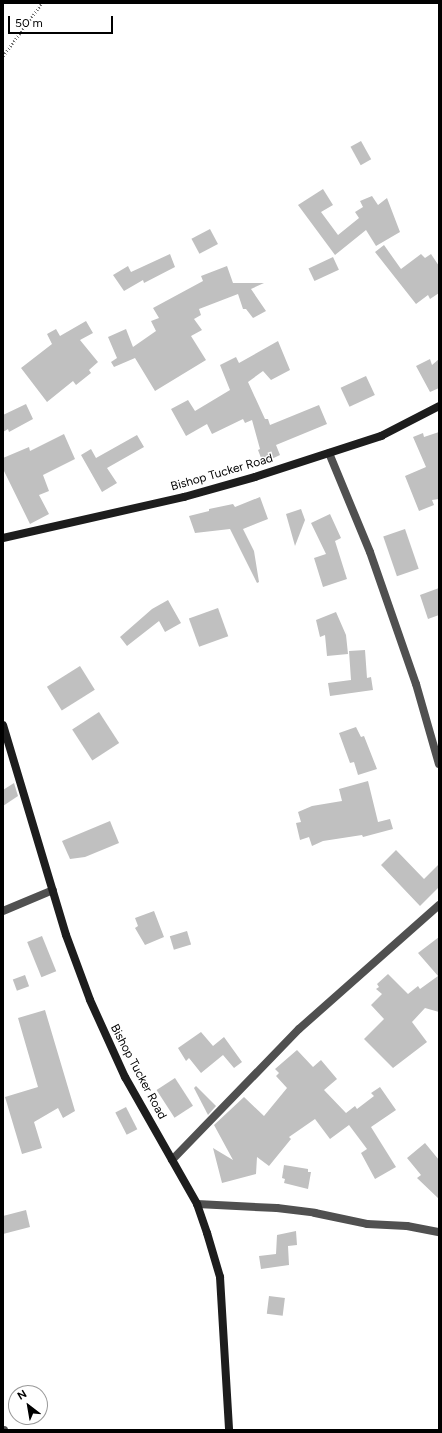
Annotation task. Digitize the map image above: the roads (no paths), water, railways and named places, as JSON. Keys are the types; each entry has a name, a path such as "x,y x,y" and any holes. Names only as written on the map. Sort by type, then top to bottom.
{"main road":[{"name":"Bishop Tucker Road","path":"3,538 184,497 381,436 439,406"},
{"name":"Bishop Tucker Road","path":"3,726 66,935 109,1046 197,1204 220,1277 229,1430"}],"street":[{"path":"329,453 370,552 411,669 439,764"},
{"path":"3,911 52,890"},
{"path":"172,1160 299,1030 439,905"},
{"path":"197,1204 277,1208 315,1213 367,1224 407,1226 439,1232"}]}
